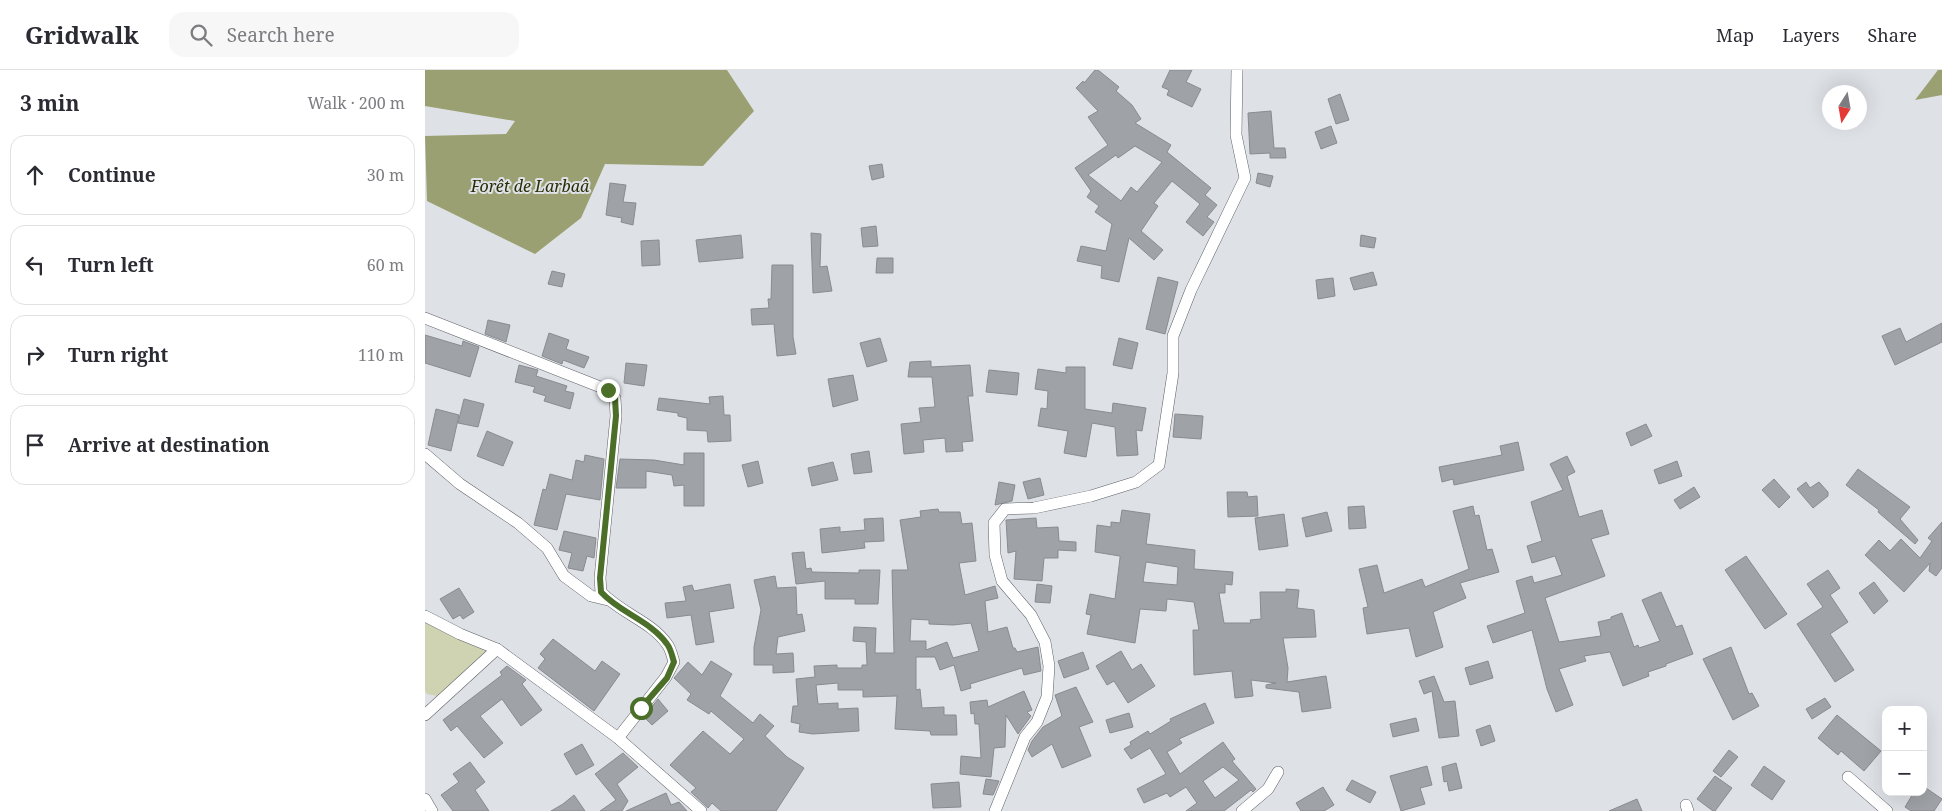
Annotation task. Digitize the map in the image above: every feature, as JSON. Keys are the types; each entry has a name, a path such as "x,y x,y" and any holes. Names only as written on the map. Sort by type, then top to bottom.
{"street":[{"path":"995,811 1025,737 1037,722 1047,697 1049,666 1045,642 1031,615 1002,581 995,555 994,523 1005,509 1034,508 1091,496 1136,482 1159,465 1173,373 1173,336 1191,290 1245,178 1236,135 1237,70"},
{"path":"425,318 608,390 615,398 616,416 600,578 601,592 608,600 659,634 668,645 674,662 667,678 618,738"},
{"path":"425,454 460,484 518,524 547,548 564,576 591,596 608,600"},
{"path":"425,616 459,634 497,648 618,738 701,811"},
{"path":"425,715 497,648"},
{"path":"1242,811 1268,789 1278,772"},
{"path":"1848,777 1887,811"},
{"path":"425,799 432,811"}],"green space":[{"name":"Forêt de Larbaâ","path":"425,70 727,70 754,111 703,166 605,164 581,218 535,254 427,201 425,136 506,134 515,121 425,106"},
{"path":"1938,70 1942,70 1942,95 1915,100"},
{"path":"425,621 486,651 461,680 437,696 427,694 425,691"}],"building":[{"path":"1095,70 1098,70 1119,87 1116,91 1132,105 1141,119 1135,123 1171,145 1167,152 1211,188 1205,195 1217,205 1207,217 1214,222 1203,236 1186,222 1200,204 1172,181 1154,203 1158,206 1141,231 1163,250 1154,260 1129,238 1119,282 1101,278 1102,266 1077,261 1081,246 1106,251 1112,224 1095,212 1099,206 1087,197 1091,191 1075,168 1108,145 1088,117 1098,111 1076,88 1083,81 1084,83","holes":["1135,146 1162,162 1137,192 1131,187 1121,201 1088,175 1116,155 1118,158"]},
{"path":"1170,70 1192,70 1186,82 1201,89 1192,107 1167,95 1169,90 1162,87"},
{"path":"1340,94 1349,120 1336,124 1328,99"},
{"path":"1271,111 1274,148 1285,148 1286,158 1270,158 1270,153 1250,154 1248,113"},
{"path":"1331,126 1337,143 1321,149 1315,132"},
{"path":"882,164 884,177 872,180 869,166"},
{"path":"1258,173 1273,176 1270,187 1256,183"},
{"path":"610,183 626,185 623,202 636,203 633,225 621,222 622,218 606,215"},
{"path":"876,226 878,246 863,247 861,228"},
{"path":"811,233 821,234 820,267 827,266 832,291 813,293"},
{"path":"741,235 743,258 699,262 696,240"},
{"path":"1361,235 1376,238 1374,248 1360,246"},
{"path":"659,240 660,265 642,266 641,241"},
{"path":"877,258 893,258 893,273 876,273"},
{"path":"772,265 793,265 793,337 796,354 777,356 774,324 752,325 751,309 769,308 768,299 771,299"},
{"path":"552,271 565,274 562,287 548,284"},
{"path":"1373,272 1377,285 1354,290 1350,278"},
{"path":"1158,277 1178,282 1165,334 1146,329"},
{"path":"1333,278 1335,296 1318,299 1316,280"},
{"path":"488,320 510,325 506,342 485,334"},
{"path":"1942,323 1942,342 1895,365 1882,336 1900,328 1906,342"},
{"path":"549,333 569,340 566,349 589,357 584,368 563,360 562,364 542,356"},
{"path":"425,335 462,346 463,341 479,347 470,377 425,363"},
{"path":"880,338 887,361 867,367 860,343"},
{"path":"1119,338 1138,343 1132,369 1113,365"},
{"path":"931,361 931,367 970,365 973,396 968,396 973,441 962,442 963,451 946,452 945,438 923,440 924,452 904,454 901,424 921,422 919,408 935,407 932,377 908,377 910,362"},
{"path":"626,363 647,365 644,386 624,383"},
{"path":"519,365 538,370 536,376 567,386 565,391 574,393 570,409 544,401 546,396 533,392 535,387 515,382"},
{"path":"1066,367 1085,367 1085,409 1112,413 1113,403 1146,408 1142,431 1136,430 1138,455 1117,456 1115,427 1092,423 1086,457 1064,453 1068,431 1038,426 1041,408 1047,409 1048,391 1035,389 1038,369 1066,373"},
{"path":"989,370 1019,373 1017,395 986,392"},
{"path":"853,375 858,400 833,407 828,379"},
{"path":"723,396 724,415 730,415 731,441 708,442 707,431 687,430 687,418 678,416 678,413 657,410 659,398 710,404 709,397"},
{"path":"464,399 484,404 478,427 458,423"},
{"path":"436,409 459,415 451,451 428,445"},
{"path":"1175,414 1203,416 1201,439 1173,437"},
{"path":"1646,424 1652,436 1631,446 1626,433"},
{"path":"487,431 513,442 503,466 477,456"},
{"path":"1518,442 1524,470 1454,485 1453,479 1442,482 1439,467 1502,455 1500,446"},
{"path":"869,451 872,472 854,474 851,454"},
{"path":"684,453 704,453 704,506 684,506 684,485 674,486 672,475 646,471 646,488 616,488 620,459 654,460 684,465"},
{"path":"585,455 604,459 600,500 566,494 557,530 534,525 543,489 546,490 550,474 572,480 576,460 584,462"},
{"path":"1567,456 1575,472 1567,476 1579,517 1602,510 1609,534 1591,539 1605,576 1545,598 1559,642 1601,636 1598,622 1611,619 1611,617 1622,613 1634,647 1638,645 1639,648 1660,641 1642,600 1661,592 1676,627 1682,625 1693,654 1648,672 1649,676 1623,686 1610,652 1584,656 1586,661 1559,669 1573,705 1556,712 1547,689 1532,630 1493,643 1487,626 1525,613 1516,581 1532,576 1534,583 1562,575 1555,556 1532,563 1527,546 1542,541 1531,502 1563,490 1550,464"},
{"path":"758,461 763,483 748,487 742,465"},
{"path":"1677,461 1682,476 1659,484 1654,470"},
{"path":"833,462 838,480 812,486 808,468"},
{"path":"1858,469 1910,507 1900,519 1918,540 1915,544 1878,512 1879,510 1846,485"},
{"path":"1040,478 1044,495 1028,499 1023,482"},
{"path":"1774,479 1790,497 1779,508 1762,490"},
{"path":"999,482 1015,485 1012,501 995,505"},
{"path":"1806,482 1810,488 1819,482 1828,492 1828,496 1813,508 1797,489"},
{"path":"1694,487 1700,497 1680,509 1674,500"},
{"path":"1227,492 1247,492 1248,497 1257,496 1258,516 1228,517"},
{"path":"1364,506 1366,528 1349,529 1348,507"},
{"path":"1473,506 1475,516 1479,515 1487,550 1492,549 1499,572 1460,583 1466,598 1433,612 1443,647 1416,657 1409,628 1367,634 1363,608 1368,607 1359,569 1377,565 1384,593 1422,579 1425,587 1469,569 1453,511"},
{"path":"938,509 939,512 960,512 962,524 972,523 976,561 959,563 965,595 995,586 998,598 985,601 988,632 1007,627 1013,648 1017,652 1038,647 1041,671 1024,675 1022,668 970,684 971,688 961,691 954,665 940,670 935,657 916,657 916,690 920,689 922,708 944,707 944,715 956,715 957,735 931,735 930,731 895,729 897,696 863,697 863,690 838,690 838,683 816,685 818,704 838,703 838,709 858,708 859,731 813,734 799,732 800,724 791,722 793,706 798,706 796,679 815,677 814,666 837,665 837,668 862,668 862,665 867,665 866,642 853,641 854,627 876,628 875,653 894,653 892,570 908,570 900,520 921,517 920,511","holes":["911,619 929,620 929,624 953,625 971,623 979,651 953,658 947,642 926,650 926,641 910,641"]},
{"path":"1122,510 1150,514 1146,544 1195,550 1194,569 1233,572 1232,585 1225,584 1225,593 1219,593 1224,623 1251,623 1250,620 1261,619 1260,592 1286,592 1286,589 1299,590 1297,608 1314,610 1316,637 1283,638 1288,668 1287,682 1326,676 1331,708 1302,712 1299,692 1266,688 1266,685 1276,683 1251,680 1253,696 1235,698 1232,671 1194,675 1193,630 1199,630 1194,602 1167,599 1166,611 1140,609 1135,643 1087,634 1091,615 1086,614 1090,594 1115,599 1120,558 1120,556 1095,552 1097,525 1111,527 1111,522 1120,523","holes":["1146,562 1178,567 1177,585 1143,582"]},
{"path":"1327,512 1332,531 1306,537 1302,518"},
{"path":"1284,514 1288,546 1259,550 1255,518"},
{"path":"883,518 884,541 864,542 865,548 822,553 820,529 840,527 840,532 865,530 864,519"},
{"path":"1036,518 1037,528 1058,527 1059,541 1076,542 1076,551 1058,550 1058,558 1044,558 1042,581 1014,579 1016,551 1008,553 1006,520"},
{"path":"1942,522 1942,568 1936,576 1929,571 1930,563 1904,592 1865,555 1879,540 1890,551 1901,539 1920,558 1932,541 1928,538"},
{"path":"564,531 596,538 594,558 587,556 583,571 568,568 572,553 559,550"},
{"path":"804,552 806,569 811,568 812,572 859,573 859,570 880,570 878,604 855,604 855,599 825,599 825,581 796,584 792,553"},
{"path":"1746,556 1787,614 1765,629 1725,570"},
{"path":"1828,570 1840,588 1830,595 1848,622 1830,634 1854,670 1835,682 1797,624 1823,607 1807,584"},
{"path":"775,576 777,588 796,587 797,615 802,614 805,631 778,637 776,654 793,653 794,672 773,673 773,665 754,665 754,647 761,610 754,580"},
{"path":"1874,582 1888,601 1874,614 1859,593"},
{"path":"730,584 734,608 709,612 714,642 696,645 691,615 667,618 665,603 686,601 683,587 692,585 694,591"},
{"path":"1037,584 1052,586 1050,603 1035,602"},
{"path":"459,588 474,612 463,619 460,615 453,619 440,599"},
{"path":"553,639 595,671 602,661 620,674 594,711 538,668 545,659 540,654"},
{"path":"1731,647 1749,694 1752,693 1759,706 1733,720 1703,659"},
{"path":"1121,651 1132,670 1141,664 1155,686 1128,703 1114,681 1107,685 1096,666"},
{"path":"1083,652 1089,669 1064,678 1058,661"},
{"path":"711,661 732,674 720,696 753,723 760,714 774,726 765,736 787,757 804,768 776,811 721,811 712,803 708,808 691,792 696,788 670,765 703,731 730,754 744,739 711,711 709,714 687,700 691,694 674,678 688,662 702,675"},
{"path":"1488,661 1493,678 1470,685 1465,668"},
{"path":"507,666 526,680 522,684 542,710 521,726 502,699 480,716 503,743 484,758 457,726 451,731 443,720 502,675 500,672"},
{"path":"1434,676 1444,702 1455,701 1459,736 1439,738 1432,691 1424,694 1419,681"},
{"path":"1076,687 1093,722 1079,727 1091,756 1062,768 1052,744 1032,757 1028,750 1032,741 1043,727 1062,716 1055,695"},
{"path":"1024,691 1032,710 1027,712 1031,716 1018,734 1006,715 1005,747 994,748 991,777 960,774 961,756 981,758 979,724 975,724 974,713 971,714 970,702 987,700 988,707"},
{"path":"1825,698 1831,707 1812,719 1806,709"},
{"path":"658,699 668,711 652,725 644,717"},
{"path":"1205,703 1214,723 1179,739 1182,743 1167,752 1180,774 1223,742 1235,759 1232,761 1256,789 1253,792 1251,790 1224,811 1186,811 1197,803 1186,787 1170,797 1167,793 1144,803 1137,789 1166,774 1150,748 1131,759 1124,749 1131,745 1130,742 1148,731 1150,734 1171,721 1170,719","holes":["1223,767 1239,780 1215,798 1203,781"]},
{"path":"1129,713 1133,727 1110,733 1106,720"},
{"path":"1837,715 1881,751 1864,771 1841,751 1838,755 1818,738"},
{"path":"1416,718 1419,731 1393,737 1390,724"},
{"path":"1490,725 1495,741 1481,746 1476,730"},
{"path":"582,744 594,765 576,775 564,754"},
{"path":"1729,750 1738,757 1721,777 1713,771"},
{"path":"623,753 638,767 617,784 628,801 622,811 600,811 616,800 595,774"},
{"path":"470,762 485,782 475,790 489,811 453,811 441,795 459,782 453,774"},
{"path":"1456,763 1462,788 1449,791 1447,781 1444,782 1442,767"},
{"path":"1427,766 1432,785 1420,788 1425,804 1401,811 1390,776"},
{"path":"1764,766 1785,781 1772,800 1751,785"},
{"path":"1715,776 1732,788 1715,811 1713,811 1697,799"},
{"path":"986,779 999,781 993,795 983,794"},
{"path":"1352,780 1376,792 1370,803 1346,790"},
{"path":"959,782 961,807 933,808 931,784"},
{"path":"1323,787 1334,805 1324,811 1301,811 1296,803"},
{"path":"1927,789 1942,799 1934,811 1911,811 1905,807 1912,796 1927,796"},
{"path":"666,793 671,805 679,802 687,811 626,811"},
{"path":"574,795 585,811 551,811 563,804"},
{"path":"1637,799 1642,811 1609,811"}],"route":[{"path":"608,390 615,398 616,416 600,578 601,592 621,610 659,634 668,645 674,662 667,678 641,708"}]}
